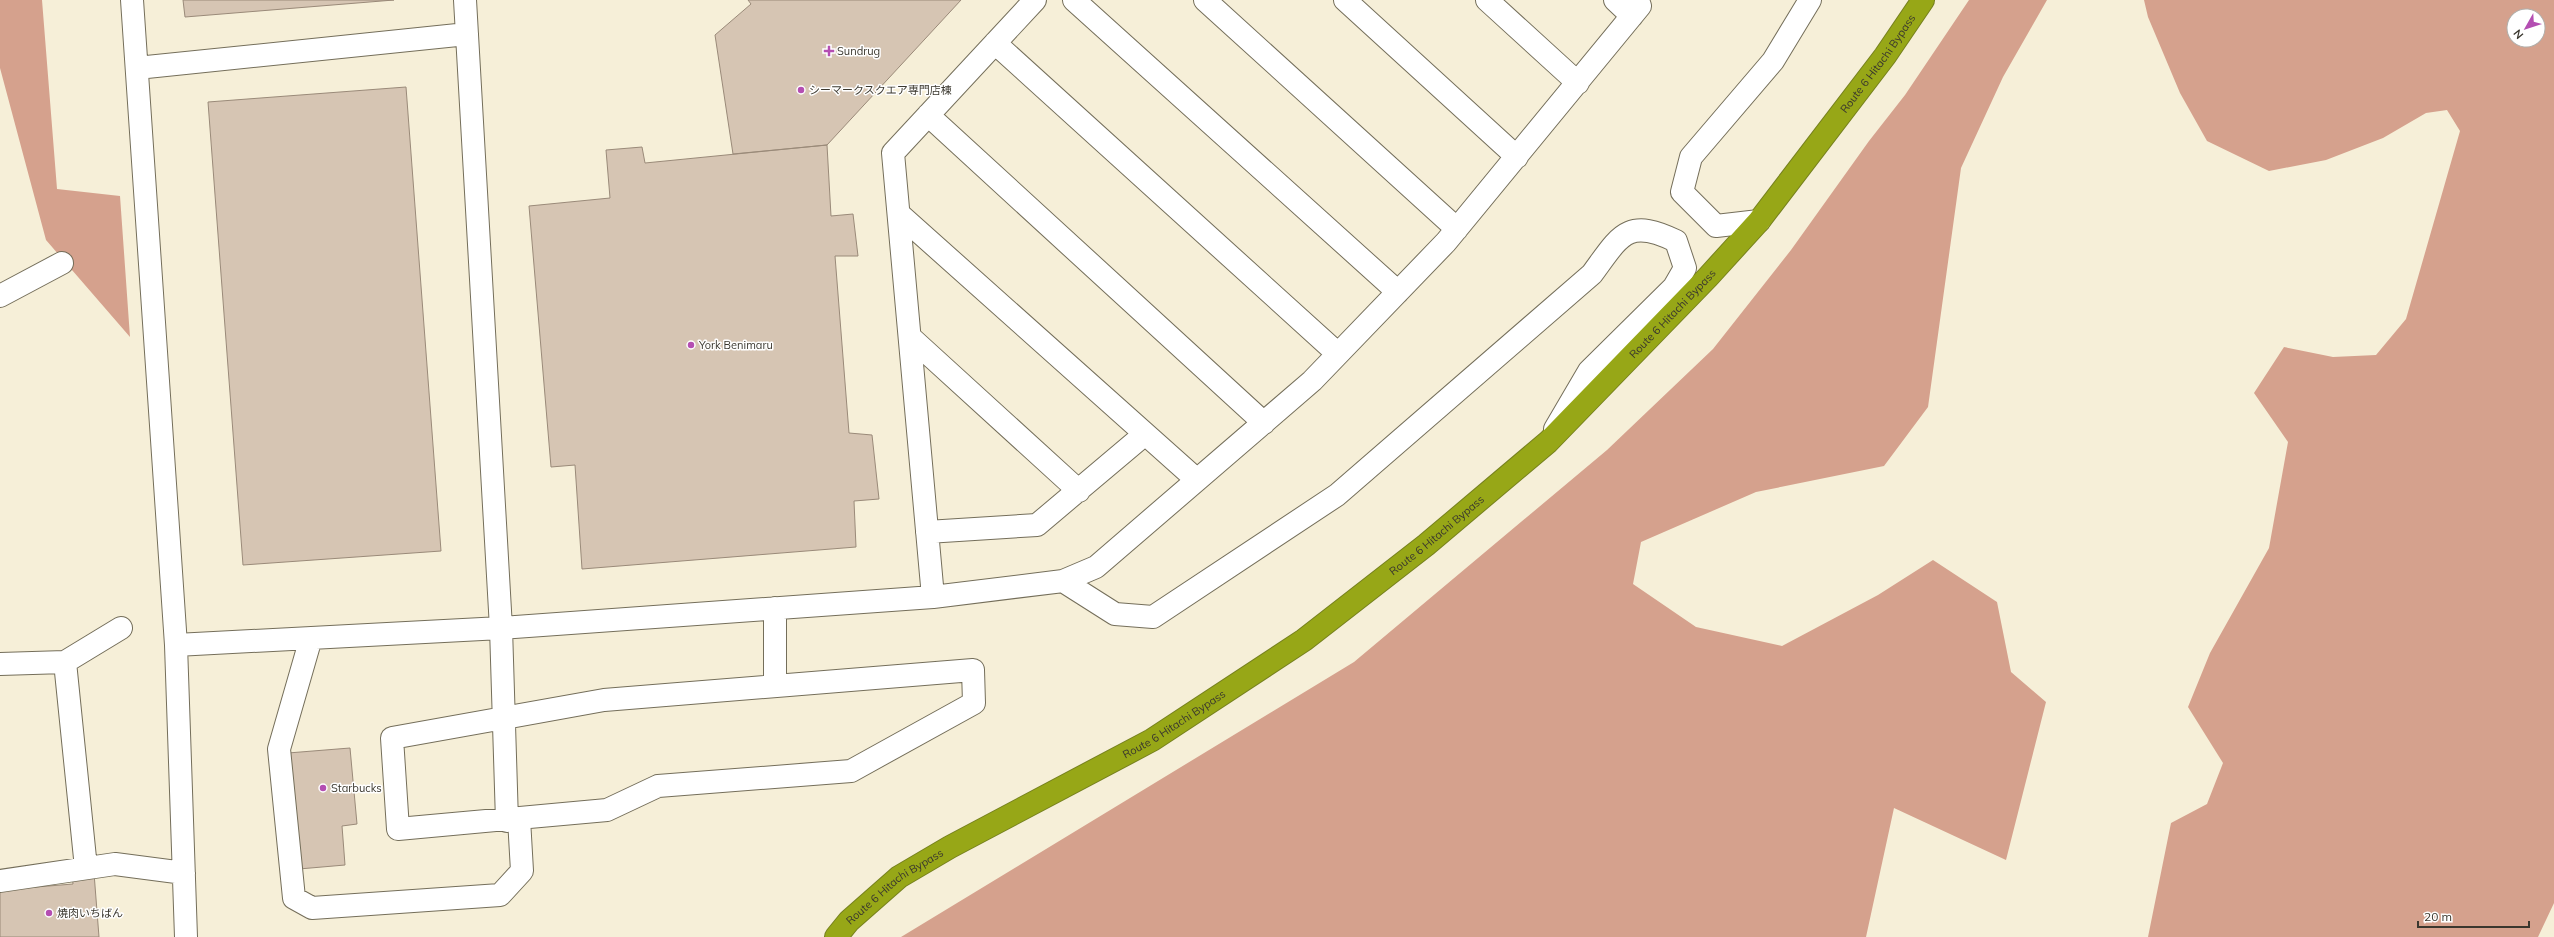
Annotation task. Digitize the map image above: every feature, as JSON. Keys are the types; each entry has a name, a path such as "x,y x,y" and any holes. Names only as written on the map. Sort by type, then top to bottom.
{"highway":[{"name":"Route 6 Hitachi Bypass","path":"836,937 849,921 899,878 950,847 1152,740 1304,640 1426,545 1548,442 1703,283 1758,221 1885,56 1923,0"}],"street":[{"path":"132,0 176,645 186,937"},
{"path":"311,638 280,749 294,898 312,908 500,895 522,871 513,820 504,718 501,628 465,0"},
{"path":"933,597 893,153 1035,0"},
{"path":"1074,0 1398,292"},
{"path":"1205,0 1457,229"},
{"path":"1346,0 1517,157"},
{"path":"1487,0 1578,83"},
{"path":"176,645 501,628 933,597 1063,581 1096,567 1312,381 1457,229 1578,83 1639,5 1615,0"},
{"path":"1758,221 1716,226 1682,192 1691,157 1773,61 1810,0"},
{"path":"137,68 467,34"},
{"path":"995,43 1338,354"},
{"path":"928,115 1264,423"},
{"path":"899,214 1197,480"},
{"path":"1063,581 1115,614 1153,617 1337,495 1592,274 1617,241 1634,229 1655,231 1676,241 1685,268 1674,287 1589,371 1548,442"},
{"path":"0,296 62,263"},
{"path":"910,337 1079,491"},
{"path":"927,532 1037,525 1145,434"},
{"path":"775,608 775,686"},
{"path":"0,664 65,662 122,628"},
{"path":"65,662 86,868"},
{"path":"974,670 974,703 851,771 658,786 607,810 513,820 398,829 392,738 604,700 775,686 974,670"},
{"path":"0,881 115,864 184,873"}],"shaded area":[{"path":"0,0 42,0 57,189 120,196 130,337 46,240 0,68"},
{"path":"1969,0 2047,0 2003,77 1961,168 1928,407 1884,466 1756,492 1641,542 1633,584 1696,627 1782,646 1878,595 1933,560 1997,602 2011,672 2046,702 2006,860 1894,808 1866,937 901,937 1354,662 1607,450 1713,349 1791,250 1869,141 1905,95"},
{"path":"2144,0 2554,0 2554,903 2538,937 2148,937 2171,823 2207,804 2223,763 2188,707 2210,653 2269,548 2288,442 2254,393 2284,347 2333,357 2376,355 2406,319 2460,131 2447,110 2426,113 2383,138 2326,160 2269,171 2207,141 2180,93 2148,17"}],"building":[{"path":"183,0 394,0 185,17"},
{"name":"シーマークスクエア専門店棟","path":"748,0 961,0 827,145 733,154 715,35 751,4"},
{"path":"406,87 441,551 243,565 208,102"},
{"name":"York Benimaru","path":"827,145 831,216 853,214 858,256 835,256 849,433 872,435 879,499 854,501 856,547 582,569 575,465 551,467 529,206 610,198 606,150 642,147 645,163"},
{"name":"Starbucks","path":"350,748 357,824 342,826 345,865 299,869 288,753"},
{"name":"焼肉いちばん","path":"94,873 99,937 0,937 0,890 73,884 72,875"}],"place":[{"name":"Sundrug","path":"829,51"},
{"name":"シーマークスクエア専門店棟","path":"801,90"},
{"name":"York Benimaru","path":"691,345"},
{"name":"Starbucks","path":"323,788"},
{"name":"焼肉いちばん","path":"49,913"}]}
